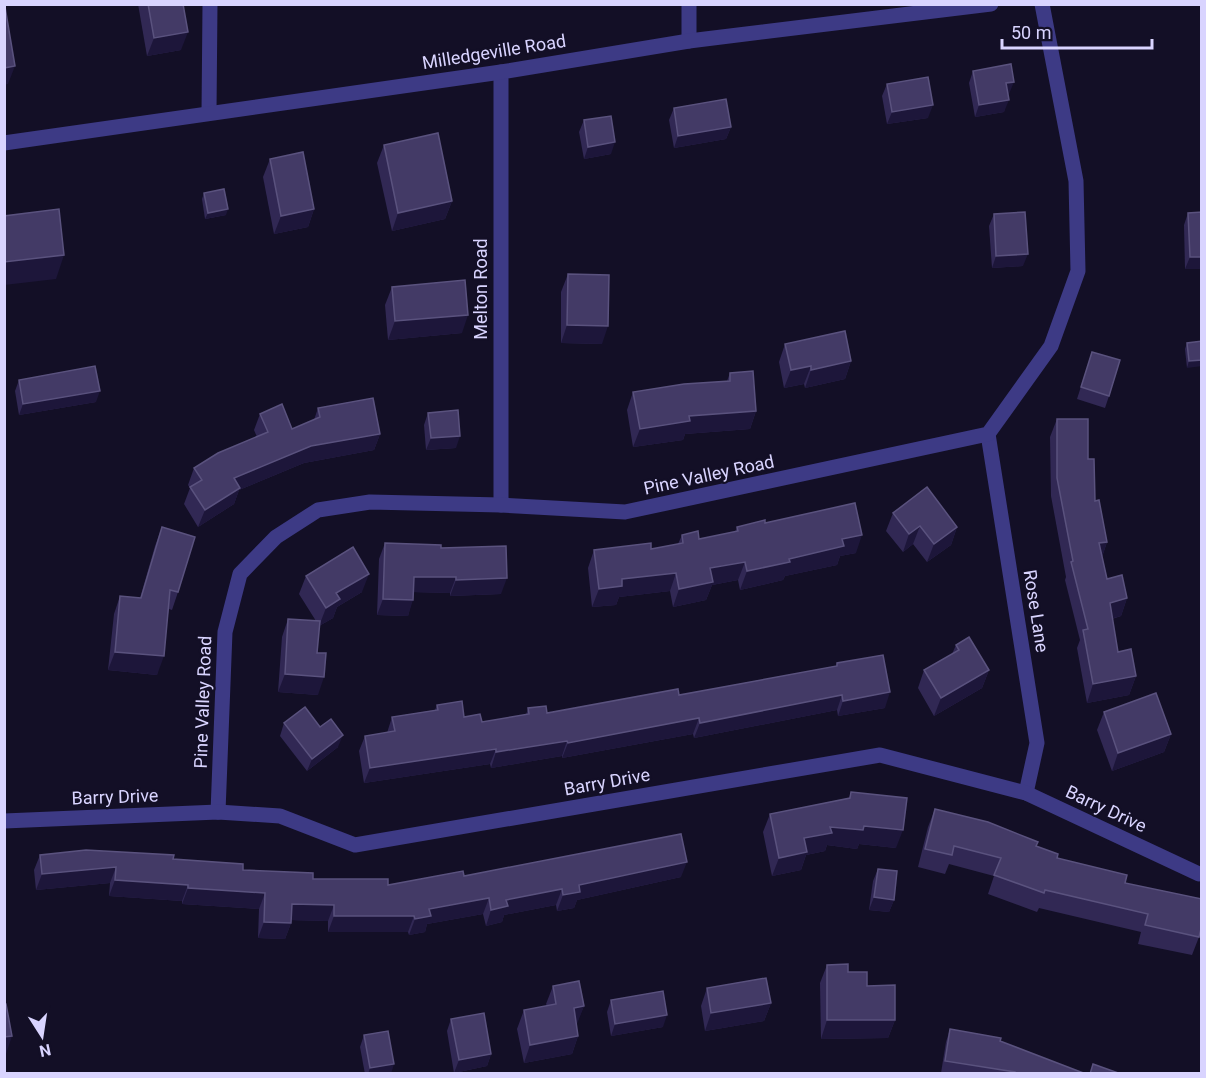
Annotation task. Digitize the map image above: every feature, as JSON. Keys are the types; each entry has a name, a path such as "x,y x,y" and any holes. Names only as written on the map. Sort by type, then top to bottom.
{"street":[{"path":"209,112 210,4"},
{"path":"689,4 689,41"},
{"name":"Milledgeville Road","path":"4,142 501,72 689,41 991,4"},
{"path":"988,434 1052,346 1078,271 1076,181 1041,4"},
{"name":"Melton Road","path":"501,72 501,505"},
{"name":"Pine Valley Road","path":"218,812 225,632 240,574 276,537 318,510 370,502 501,505 625,512 988,434"},
{"name":"Rose Lane","path":"988,434 1037,743 1026,793"},
{"name":"Barry Drive","path":"4,821 218,812 280,816 355,845 880,755 1026,793 1199,874"}],"building":[{"path":"148,4 183,4 188,32 154,38"},
{"path":"4,8 15,66 4,68"},
{"path":"1011,64 1014,82 1006,83 1009,100 979,105 973,71"},
{"path":"928,77 933,105 892,112 887,84"},
{"path":"726,99 731,127 678,136 674,108"},
{"path":"611,116 615,142 588,147 584,120"},
{"path":"438,133 452,201 398,213 384,145"},
{"path":"303,152 314,209 281,216 270,159"},
{"path":"224,189 228,209 208,213 204,193"},
{"path":"59,209 64,255 4,262 4,216"},
{"path":"1025,212 1028,254 996,256 994,214"},
{"path":"1202,212 1202,257 1190,257 1188,213"},
{"path":"568,274 609,275 608,326 567,325"},
{"path":"465,280 468,315 395,321 392,287"},
{"path":"845,331 851,361 811,370 811,366 791,370 785,344"},
{"path":"1202,341 1202,360 1189,361 1187,343"},
{"path":"1092,352 1120,360 1109,396 1081,387"},
{"path":"95,366 100,391 23,404 19,380"},
{"path":"753,371 756,411 689,416 690,421 640,429 633,392 684,384 730,381 730,373"},
{"path":"373,398 380,434 311,446 234,478 240,488 205,510 190,487 202,480 194,468 218,453 268,432 260,414 282,404 292,429 320,417 318,408"},
{"path":"458,410 460,436 431,438 428,413"},
{"path":"1057,419 1088,419 1088,459 1094,459 1095,501 1099,500 1107,542 1099,543 1107,579 1122,575 1127,598 1110,603 1118,652 1131,649 1136,676 1093,684 1083,630 1088,629 1071,562 1073,561 1057,478"},
{"path":"927,487 957,527 934,544 920,526 909,534 893,513"},
{"path":"855,503 862,535 842,539 844,546 789,559 790,562 747,571 745,562 710,568 713,582 679,589 676,573 622,579 622,586 599,589 594,550 651,543 651,549 683,543 682,535 698,531 699,539 738,531 737,527 765,520 765,523"},
{"path":"162,527 195,537 178,592 170,590 164,656 115,652 120,596 141,598"},
{"path":"385,543 441,545 441,548 506,546 507,578 456,580 456,577 414,577 413,600 383,599"},
{"path":"353,547 369,574 336,593 340,599 326,608 306,576"},
{"path":"288,619 320,621 317,653 326,653 324,677 285,674"},
{"path":"969,637 989,670 941,698 924,670 959,650 956,645"},
{"path":"883,655 890,692 843,701 842,695 700,723 699,718 568,743 567,741 496,752 496,749 370,768 365,736 395,731 392,717 438,710 437,705 462,701 464,717 480,714 482,722 529,714 528,708 546,706 547,713 678,689 679,695 837,666 837,663"},
{"path":"1156,693 1171,734 1118,753 1104,712"},
{"path":"305,707 320,727 331,719 343,735 312,759 284,723"},
{"path":"851,792 907,798 903,830 864,826 863,830 830,827 832,833 804,838 807,852 779,858 770,814 850,798"},
{"path":"935,809 988,822 1038,842 1036,846 1058,854 1057,858 1127,875 1125,883 1202,899 1202,925 1199,937 1145,925 1148,914 1045,890 1044,893 994,875 1001,858 954,846 952,855 925,849"},
{"path":"681,834 687,862 579,885 580,892 563,895 562,889 506,900 508,906 491,910 489,898 429,909 431,916 415,919 414,916 334,916 334,905 292,904 291,923 264,922 265,893 115,880 116,867 42,874 40,855 86,850 174,855 173,859 243,864 243,870 313,873 313,879 388,879 388,885 463,871 464,876"},
{"path":"878,869 897,871 894,900 874,897"},
{"path":"848,964 848,972 867,972 867,986 895,985 895,1020 827,1020 827,965"},
{"path":"766,978 771,1003 711,1013 707,988"},
{"path":"579,981 584,1006 574,1008 578,1036 530,1045 524,1010 556,1004 553,986"},
{"path":"663,991 667,1015 615,1024 611,1000"},
{"path":"4,1004 6,1004 12,1036 4,1037"},
{"path":"484,1013 491,1054 459,1060 451,1019"},
{"path":"950,1029 1001,1038 1000,1041 1086,1074 1015,1074 1015,1072 945,1061"},
{"path":"388,1031 394,1064 370,1068 364,1035"},
{"path":"1093,1064 1121,1074 1090,1074"}]}
